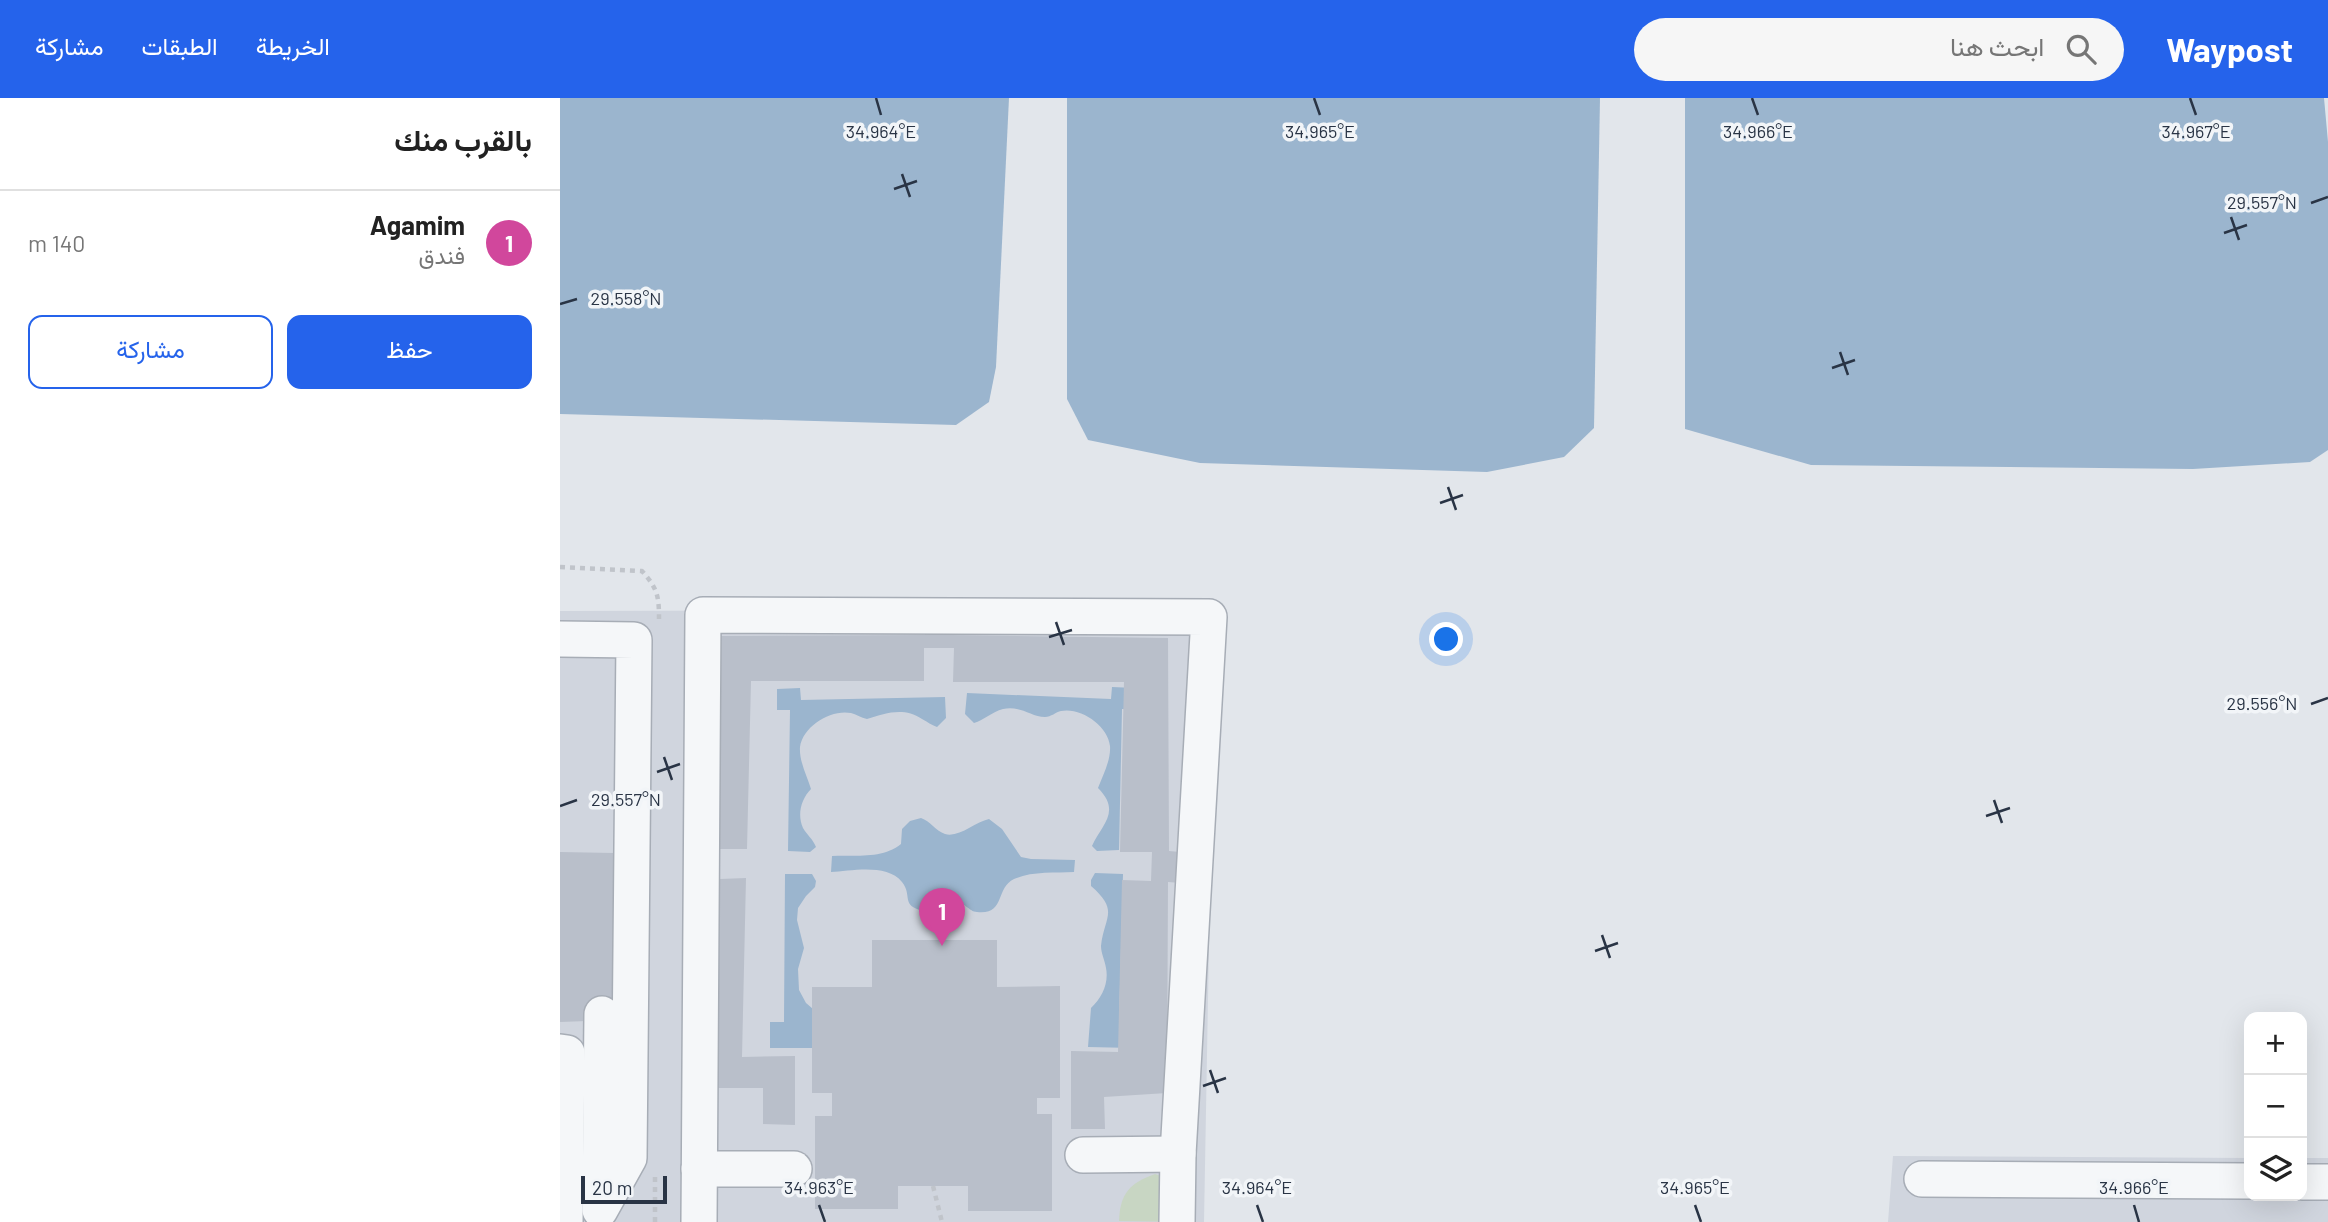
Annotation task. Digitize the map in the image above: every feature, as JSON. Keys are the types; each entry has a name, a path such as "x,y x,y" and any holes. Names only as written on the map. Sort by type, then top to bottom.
{"lane":[{"path":"699,1222 703,615 1209,617 1178,1154 1177,1222"},
{"path":"560,639 634,640 629,1158 600,1216"},
{"path":"600,1216 602,1014"},
{"path":"560,1052 567,1052 565,1222"},
{"path":"1083,1155 1178,1154"},
{"path":"699,1169 794,1169"},
{"path":"1922,1179 2244,1181"},
{"path":"2307,1182 2328,1182"}],"path":[{"path":"933,1186 942,1222"}],"shaded area":[{"path":"1215,609 1204,1222 560,1222 560,611"},
{"path":"1893,1156 2244,1158 2244,1201 2307,1201 2307,1158 2328,1158 2328,1222 1888,1222"}],"green space":[{"path":"1155,1174 1170,1179 1189,1222 1119,1221 1124,1196 1128,1190 1139,1181"}],"water":[{"path":"560,98 1009,98 996,367 989,402 956,425 560,414"},
{"path":"1067,98 1600,98 1594,428 1564,457 1487,472 1200,463 1088,440 1067,399"},
{"path":"1685,98 2324,98 2328,142 2328,450 2310,462 2193,469 1811,465 1685,429"},
{"path":"1112,687 1135,688 1135,710 1122,709 1119,850 1097,851 1092,846 1109,811 1105,797 1098,788 1110,751 1108,739 1099,725 1085,715 1069,711 1045,717 1009,708 999,710 974,723 965,714 967,693 1111,699"},
{"path":"800,688 801,700 945,697 946,718 937,727 915,715 902,712 867,719 843,712 827,716 806,732 800,752 811,789 802,802 800,818 803,828 816,847 810,852 788,851 790,710 777,710 777,689"},
{"path":"921,818 942,833 950,835 989,819 1002,829 1021,857 1075,860 1074,872 1021,876 1008,883 992,909 977,912 949,898 923,911 916,909 909,903 902,882 887,872 831,872 832,856 868,855 894,849 901,844 902,829 910,821"},
{"path":"1095,873 1123,874 1119,1021 1133,1048 1088,1047 1091,1008 1101,995 1106,979 1101,946 1108,908 1091,886"},
{"path":"785,874 812,874 816,881 815,887 798,908 797,920 804,948 798,969 799,990 813,1009 814,1048 770,1048 770,1022 784,1022"}],"building":[{"path":"925,627 952,627 952,635 1168,638 1169,851 1180,852 1181,883 1168,882 1167,1093 1104,1097 1105,1129 1071,1129 1071,1051 1118,1052 1122,880 1151,881 1152,852 1120,852 1124,682 953,682 954,648 924,648 924,681 751,681 747,849 720,849 720,879 746,878 742,1057 795,1056 795,1125 763,1124 763,1088 707,1088 713,636 925,635"},
{"path":"560,852 614,853 614,1005 587,1003 587,1021 560,1022"},
{"path":"872,940 997,940 997,987 1060,986 1060,1098 1037,1098 1037,1114 1052,1114 1052,1211 968,1211 968,1186 898,1186 898,1209 815,1209 815,1116 832,1116 832,1093 812,1093 812,987 872,987"}],"place":[{"name":"Agamim","path":"942,946"}]}
